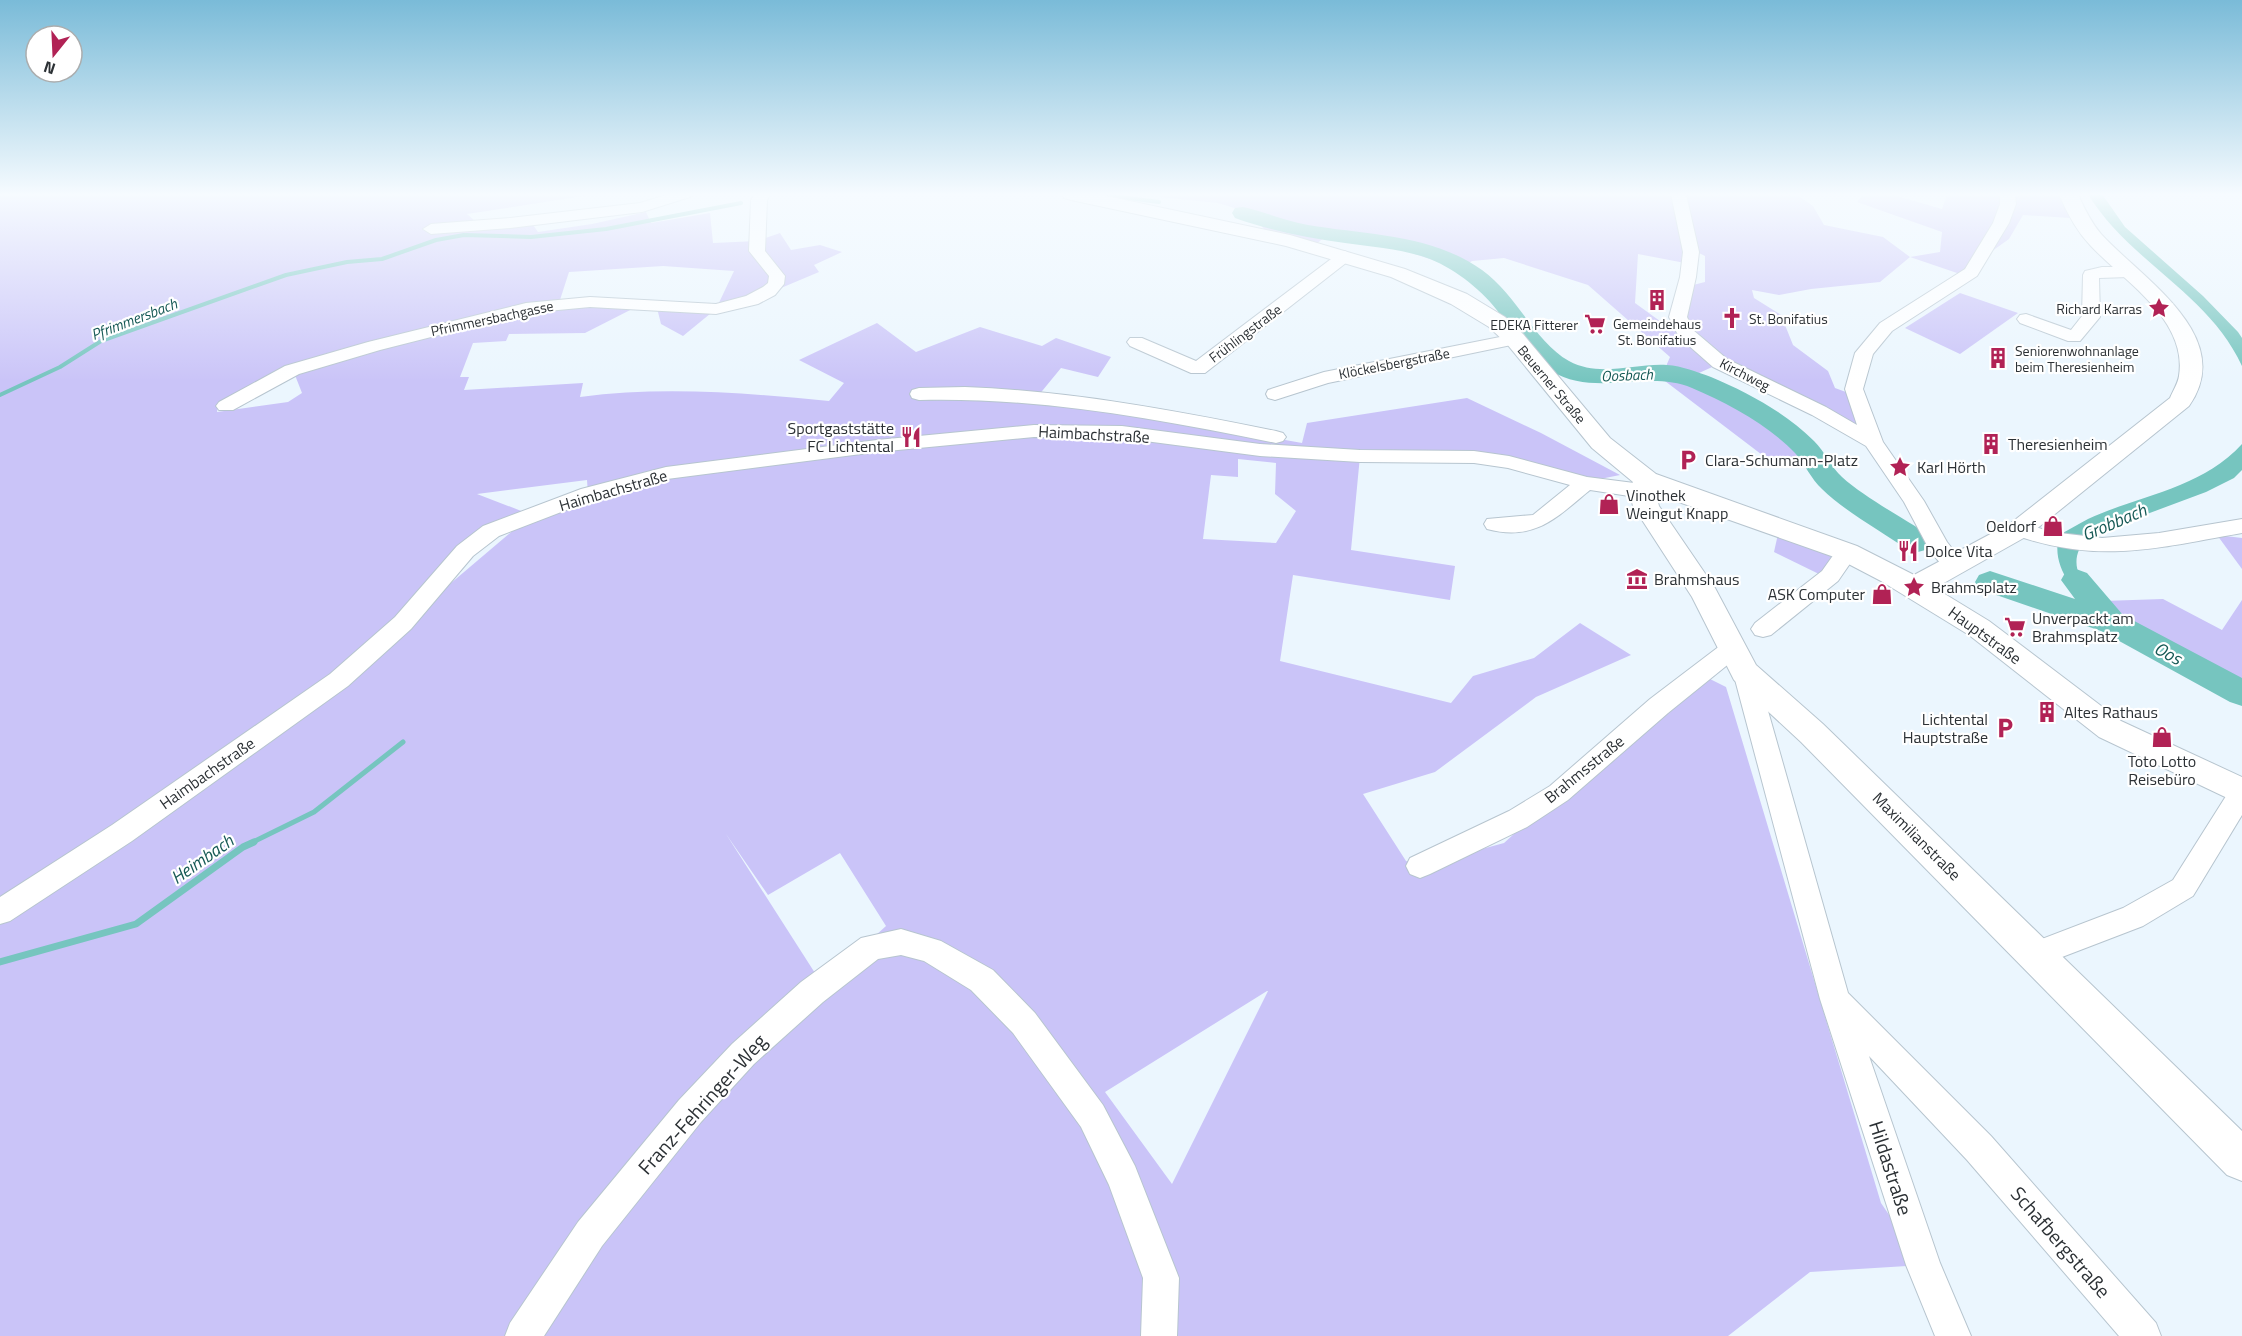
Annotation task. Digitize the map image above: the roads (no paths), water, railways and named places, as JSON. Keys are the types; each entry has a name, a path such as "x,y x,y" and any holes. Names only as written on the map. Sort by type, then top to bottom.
{"main road":[{"name":"Beuerner Straße","path":"1346,256 1398,273 1459,299 1497,322 1515,339 1602,443 1645,485"},
{"path":"1914,587 2020,529 2181,401 2186,393 2192,365 2183,333 2161,303 2113,256"},
{"name":"Hauptstraße","path":"1645,485 1670,490 1847,552 1914,587 1990,636 2110,729 2242,792"},
{"name":"Maximilianstraße","path":"1645,485 1646,506 1705,596 1739,660 2242,1160"}],"street":[{"name":"Pfrimmersbachgasse","path":"226,406 292,369 526,308 590,302 716,309 752,300 769,291 776,284 777,276 761,256"},
{"name":"Frühlingstraße","path":"1136,342 1198,369 1345,256"},
{"name":"Kirchweg","path":"1690,256 1678,317 1685,333 1702,350 1746,377 1818,411 1873,442"},
{"path":"1955,566 1938,546 1914,501 1873,442 1854,389 1864,353 1886,327 1971,272 1981,256"},
{"path":"2026,319 2074,337 2091,317 2091,275 2102,272 2129,272"},
{"name":"Klöckelsbergstraße","path":"1275,394 1324,378 1515,339"},
{"name":"Haimbachstraße","path":"920,394 980,392 1038,396 1114,406 1360,456"},
{"name":"Haimbachstraße","path":"0,912 122,833 339,680 402,623 465,551 490,531 588,494 666,473 877,446 1034,430 1122,432 1260,450 1360,456 1474,457 1509,462 1586,483 1645,485"},
{"path":"1495,524 1524,524 1540,520 1586,483"},
{"path":"2020,529 2054,541 2082,544 2134,544 2242,526"},
{"path":"1762,629 1830,576 1847,552"},
{"name":"Brahmsstraße","path":"1420,866 1518,819 1559,793 1659,706 1739,660"},
{"name":"Hildastraße","path":"1739,660 1835,999 1923,1265 1953,1336"},
{"path":"2036,954 2133,916 2183,888 2242,792"},
{"name":"Franz-Fehringer-Weg","path":"523,1336 590,1234 690,1111 743,1054 812,992 871,946 901,942 930,950 982,980 1030,1033 1092,1116 1112,1157 1161,1278 1159,1336"},
{"name":"Hildastraße","path":"1835,999 1979,1148"},
{"name":"Schafbergstraße","path":"1979,1148 2143,1336"}],"water":[{"path":"2143,256 2158,256 2203,296 2238,332 2242,338 2242,366 2227,340 2209,317"},
{"path":"2242,444 2242,470 2234,478 2206,492 2088,536 2080,548 2077,568 2087,587 2111,614 2093,612 2065,577 2058,557 2059,535 2088,519 2189,481 2226,459"}],"waterway":[{"name":"Pfrimmersbach","path":"0,395 60,367 101,341 286,275 347,262 390,256"},
{"name":"Oosbach","path":"1441,256 1467,270 1498,296 1539,349 1560,366 1573,372 1596,377 1668,373 1700,382 1719,391 1759,413 1792,436 1834,485 1918,542"},
{"name":"Grobbach","path":"2076,580 2112,623"},
{"name":"Oos","path":"1990,582 2112,623"},
{"name":"Oos","path":"2112,623 2242,693"},
{"name":"Heimbach","path":"251,843 314,812 403,742"},
{"name":"Heimbach","path":"0,962 136,924 243,847 254,842"}],"place":[{"name":"Gemeindehaus St. Bonifatius","path":"1657,300"},
{"name":"Richard Karras","path":"2159,308"},
{"name":"St. Bonifatius","path":"1732,318"},
{"name":"EDEKA Fitterer","path":"1595,324"},
{"name":"Seniorenwohnanlage beim Theresienheim","path":"1998,358"},
{"name":"Sportgaststätte FC Lichtental","path":"911,437"},
{"name":"Theresienheim","path":"1991,444"},
{"name":"Clara-Schumann-Platz","path":"1688,460"},
{"name":"Karl Hörth","path":"1900,467"},
{"name":"Vinothek Weingut Knapp","path":"1609,504"},
{"name":"Oeldorf","path":"2053,526"},
{"name":"Dolce Vita","path":"1908,551"},
{"name":"Brahmshaus","path":"1637,579"},
{"name":"Brahmsplatz","path":"1914,587"},
{"name":"ASK Computer","path":"1882,594"},
{"name":"Unverpackt am Brahmsplatz","path":"2015,627"},
{"name":"Altes Rathaus","path":"2047,712"},
{"name":"Lichtental Hauptstraße","path":"2005,728"},
{"name":"Toto Lotto Reisebüro","path":"2162,737"}]}
